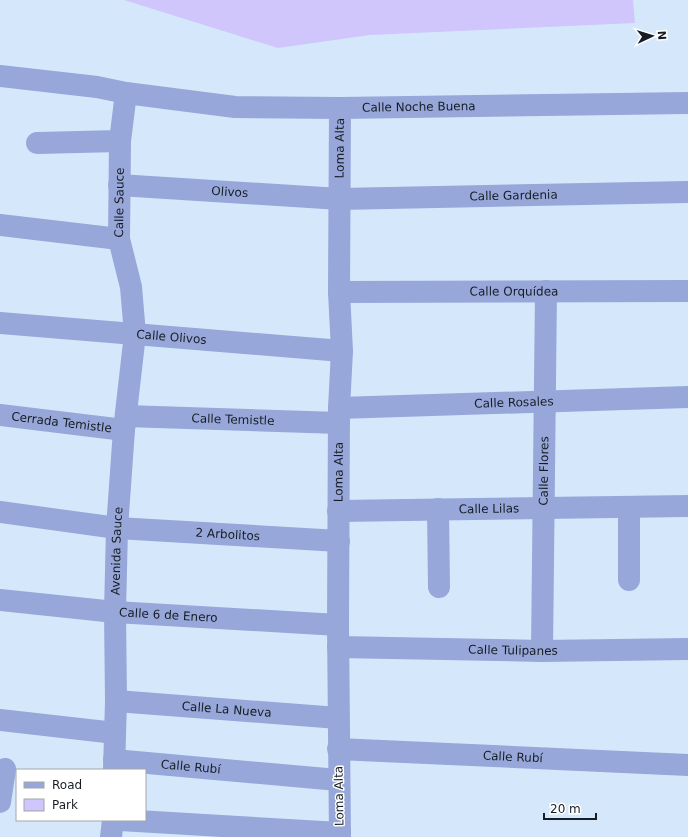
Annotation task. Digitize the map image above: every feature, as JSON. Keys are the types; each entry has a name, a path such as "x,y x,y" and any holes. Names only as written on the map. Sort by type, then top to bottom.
{"street":[{"name":"Calle Noche Buena","path":"0,76 97,87 126,93 235,107 340,108 688,103"},
{"name":"Calle Sauce","path":"126,93 120,141 119,239 131,287 135,334"},
{"name":"Loma Alta","path":"340,108 339,292 342,351 339,416 338,511 338,780 340,835"},
{"path":"37,143 120,141"},
{"name":"Olivos","path":"119,185 340,199"},
{"name":"Calle Gardenia","path":"340,199 688,192"},
{"path":"0,225 119,239"},
{"name":"Calle Flores","path":"542,651 546,403 546,291"},
{"name":"Calle Orquídea","path":"339,292 688,291"},
{"name":"Calle Olivos","path":"0,323 342,351"},
{"name":"Avenida Sauce","path":"114,765 116,701 114,612 117,528 125,423 135,334"},
{"name":"Calle Rosales","path":"339,416 546,403 688,397"},
{"name":"Cerrada Temistle","path":"0,415 125,423"},
{"name":"Calle Temistle","path":"125,423 339,416"},
{"name":"Calle Lilas","path":"338,511 688,506"},
{"path":"629,507 629,580"},
{"path":"438,510 439,587"},
{"name":"2 Arbolitos","path":"0,512 117,528 339,541"},
{"name":"Calle 6 de Enero","path":"0,600 114,612 338,625"},
{"name":"Calle Tulipanes","path":"338,647 542,651 688,649"},
{"name":"Calle La Nueva","path":"116,701 338,718"},
{"path":"0,720 115,733"},
{"name":"Calle Rubí","path":"338,749 688,765"},
{"name":"Calle Rubí","path":"114,765 338,780"},
{"path":"0,802 5,769"},
{"path":"111,837 113,821"},
{"path":"135,821 340,835"}],"green space":[{"path":"124,0 633,0 635,23 370,35 278,48"}]}
